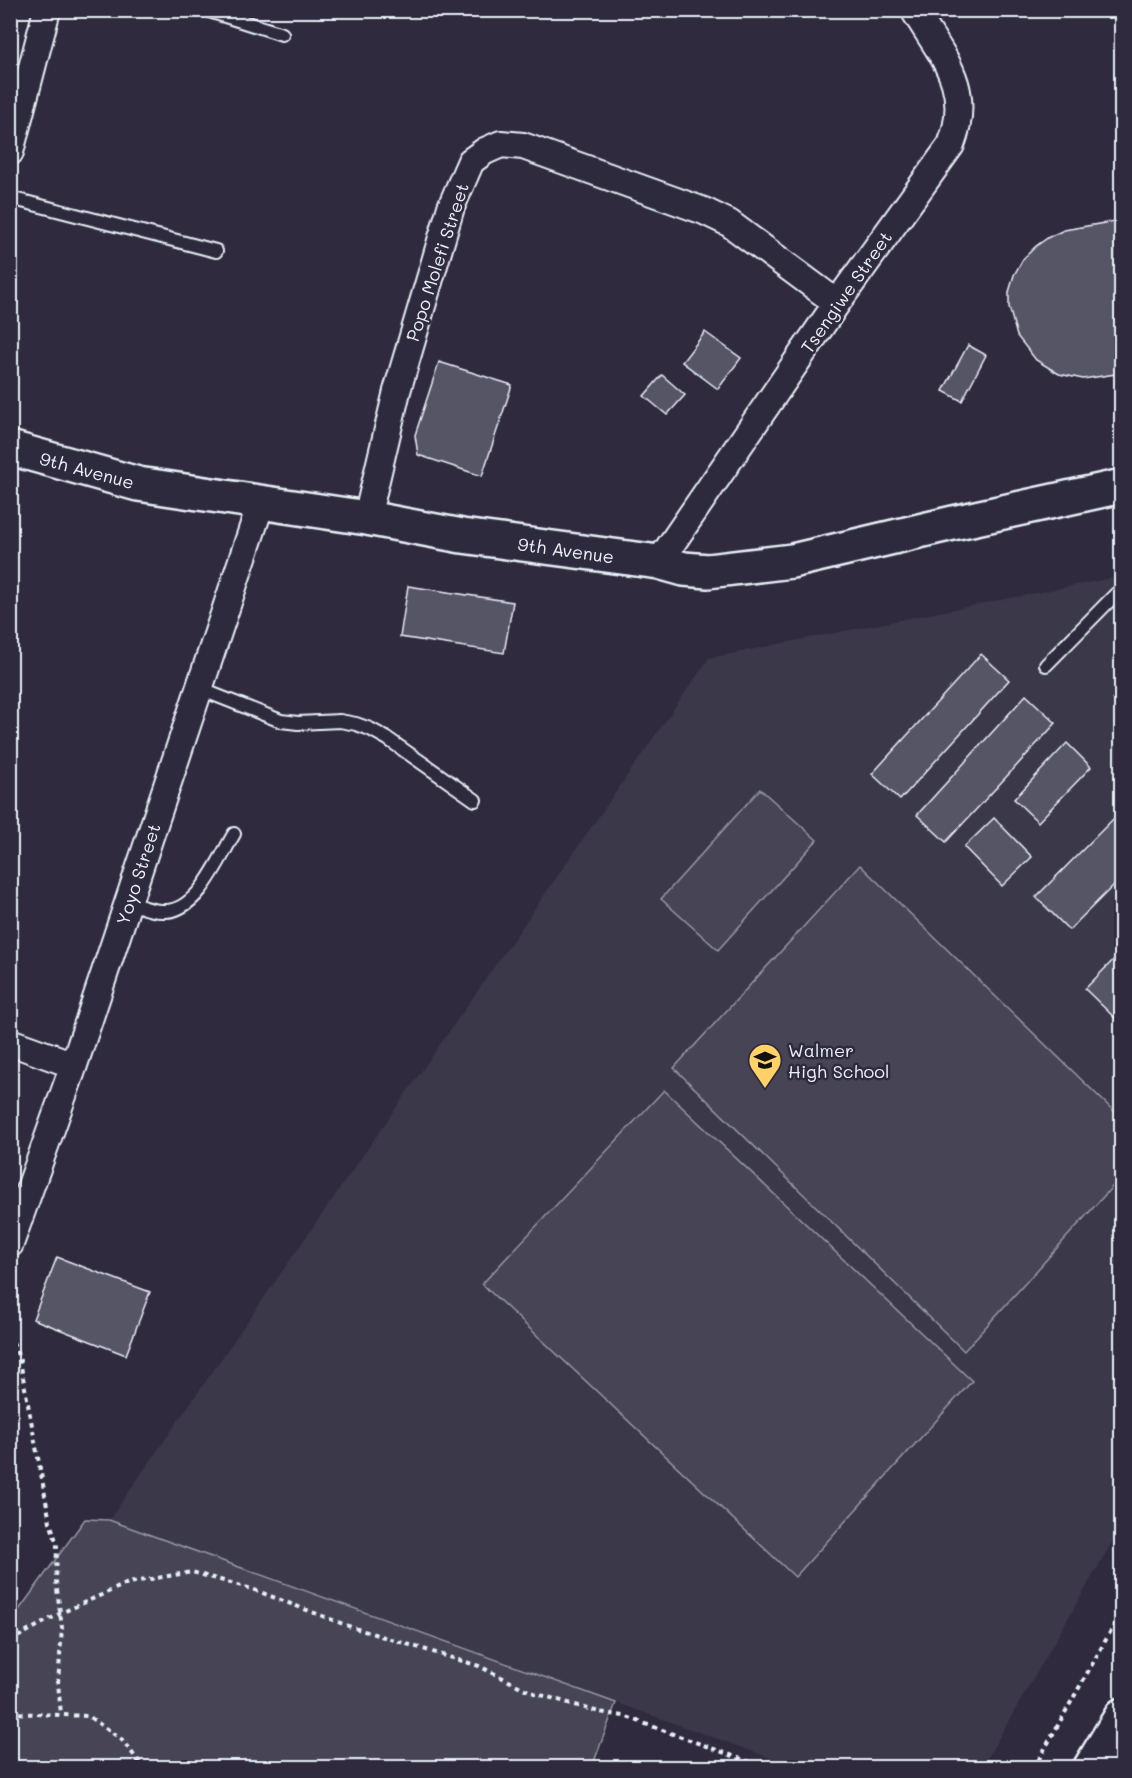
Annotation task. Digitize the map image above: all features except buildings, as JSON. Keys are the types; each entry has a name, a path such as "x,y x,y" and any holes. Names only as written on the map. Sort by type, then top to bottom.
{"street":[{"path":"10,153 47,10"},
{"name":"Tsengiwe Street","path":"659,562 837,303 951,145 960,113 958,89 952,73 914,10"},
{"name":"Popo Molefi Street","path":"367,518 397,392 451,207 471,162 485,150 501,144 523,146 704,211 729,223 837,303"},
{"name":"9th Avenue","path":"10,448 138,484 367,518 462,536 659,562 708,571 792,561 1122,486"},
{"name":"Yoyo Street","path":"10,1244 74,1065 261,503"},
{"path":"10,1042 74,1065"},
{"path":"1090,1767 1122,1715"},
{"path":"1118,1767 1122,1761"}],"lane":[{"path":"206,10 282,34"},
{"path":"10,198 216,250"},
{"path":"1046,665 1116,594 1122,593"},
{"path":"200,689 281,721 340,722 370,729 475,800"},
{"path":"128,902 162,912 173,911 183,906 202,888 234,834"}],"path":[{"path":"10,1334 20,1361 50,1522 57,1544 56,1581 62,1628 58,1683 61,1714"},
{"path":"10,1641 61,1613 128,1583 192,1572 252,1589 351,1627 480,1665 531,1692 599,1712 624,1716 766,1767"},
{"path":"1034,1767 1122,1611"},
{"path":"10,1713 88,1716 121,1739 144,1767"}],"shaded area":[{"name":"Walmer High School","path":"1121,576 1121,1527 982,1767 795,1767 109,1520 709,658"},
{"path":"760,789 817,840 718,950 661,899"},
{"path":"860,865 1121,1118 1121,1177 964,1351 674,1068"},
{"path":"664,1090 972,1381 795,1577 482,1284"},
{"path":"85,1519 109,1520 616,1703 592,1767 11,1767 11,1621"}],"place":[{"name":"Walmer High School","path":"765,1089"}]}
